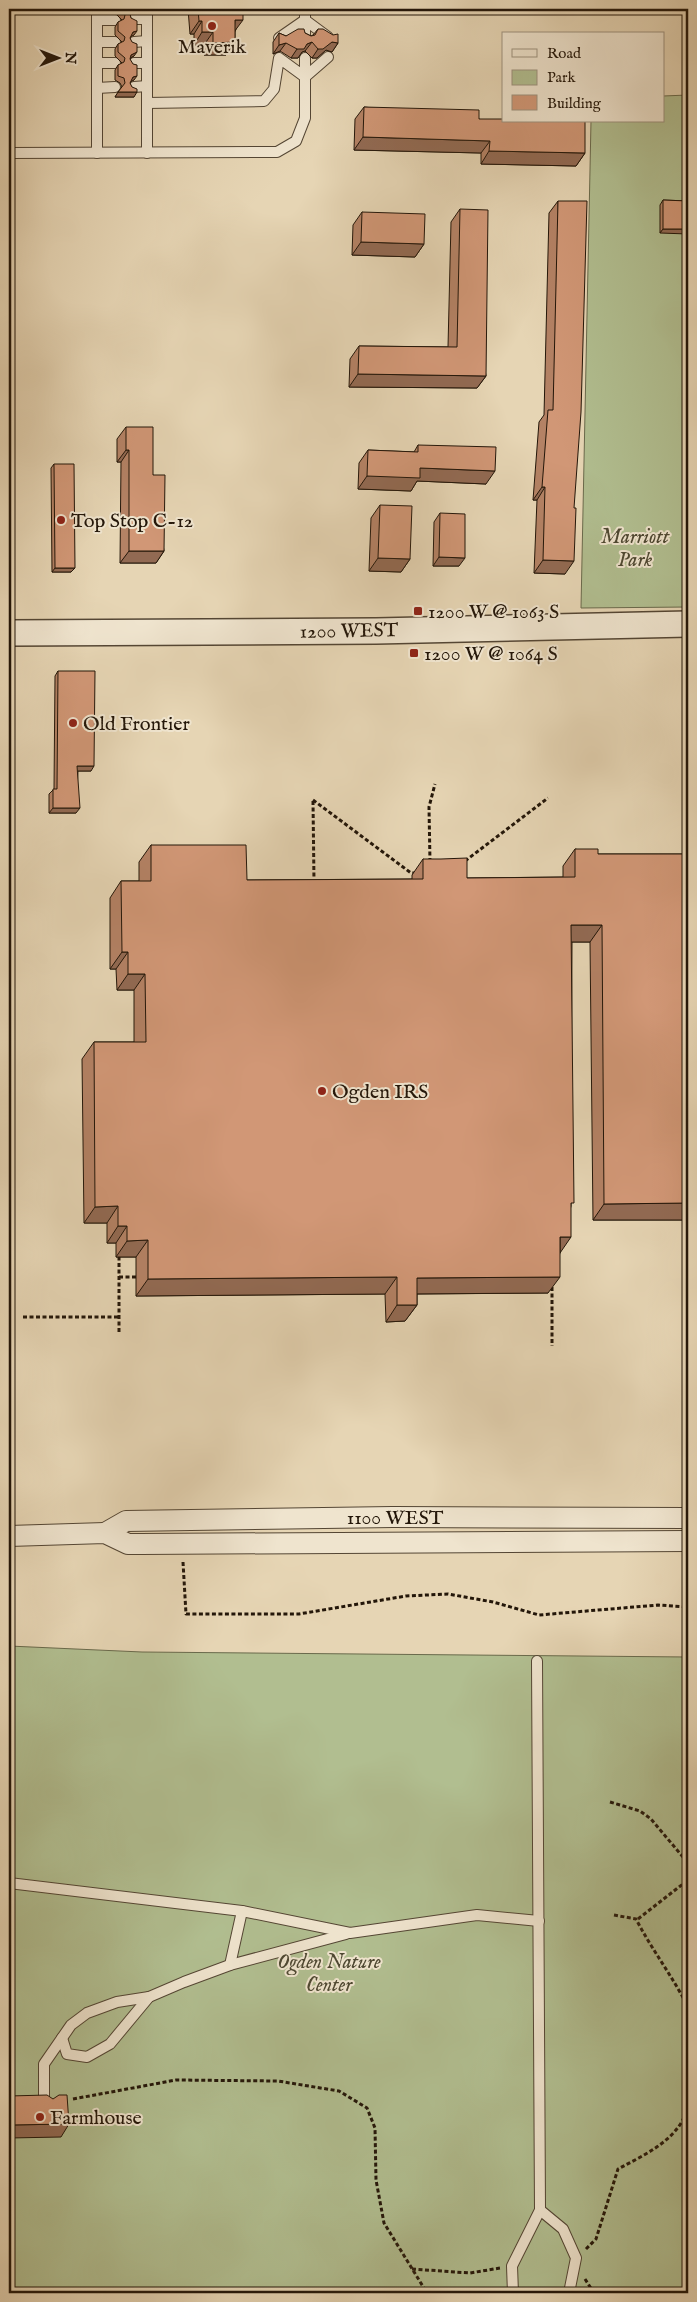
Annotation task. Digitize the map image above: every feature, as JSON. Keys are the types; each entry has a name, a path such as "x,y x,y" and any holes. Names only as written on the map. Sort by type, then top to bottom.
{"street":[{"name":"1200 WEST","path":"9,633 350,631 688,624"},
{"name":"1100 WEST","path":"104,1533 126,1520 688,1518"},
{"path":"176,1520 178,1544"},
{"name":"1100 WEST","path":"9,1536 104,1533 128,1544 688,1541"}],"lane":[{"path":"97,9 97,153"},
{"path":"305,9 305,38"},
{"path":"134,19 147,14 147,153"},
{"path":"97,20 115,20"},
{"path":"305,20 328,37"},
{"path":"305,20 317,37"},
{"path":"290,38 305,20"},
{"path":"278,38 305,20"},
{"path":"134,42 147,41"},
{"path":"97,42 115,42"},
{"path":"147,103 264,101 274,89 279,58 305,77"},
{"path":"290,58 305,77"},
{"path":"9,153 277,152 296,141 305,118 305,58"},
{"path":"305,77 317,58"},
{"path":"305,77 328,58"},
{"path":"97,63 115,63"},
{"path":"134,63 147,63"},
{"path":"134,86 147,86"},
{"path":"97,88 115,87"},
{"path":"512,2293 512,2266 540,2210 537,1661"},
{"path":"9,1883 242,1911 350,1934"},
{"path":"230,1965 242,1911"},
{"path":"44,2105 44,2064 71,2025 87,2013 117,2002 149,1997 230,1965 350,1934 477,1916 539,1921"},
{"path":"62,2038 67,2054 87,2057 110,2044 149,1997"},
{"path":"540,2210 563,2229 576,2258 569,2293"}],"path":[{"path":"430,864 430,807 435,784"},
{"path":"457,867 548,798"},
{"path":"314,887 313,800 411,873 420,873"},
{"path":"119,1257 119,1332"},
{"path":"119,1277 136,1277"},
{"path":"552,1284 552,1346"},
{"path":"23,1318 119,1317"},
{"path":"178,1544 186,1614 299,1614 369,1604 406,1596 448,1594 493,1602 539,1615 658,1605 688,1607"},
{"path":"610,1802 640,1811 651,1819 688,1863"},
{"path":"638,1920 688,1880"},
{"path":"614,1915 636,1920 658,1959 672,1976 688,2007"},
{"path":"73,2099 176,2080 278,2081 339,2091 367,2108 373,2121 375,2128 376,2180 384,2223 427,2293"},
{"path":"594,2293 576,2258 596,2239 618,2169 659,2146 686,2118 688,2105"},
{"path":"412,2269 470,2273 512,2266"}],"green space":[{"name":"Marriott Park","path":"688,95 688,607 581,608 591,122 664,122 664,96"},
{"name":"Ogden Nature Center","path":"9,1646 142,1652 688,1657 688,2293 9,2293"}],"building":[{"path":"118,9 134,9 130,14 131,18 137,21 137,31 133,32 130,38 132,42 137,44 137,52 131,55 130,59 133,64 137,65 137,76 133,77 130,83 132,87 137,89 137,92 118,92 125,83 124,78 118,76 118,65 124,62 125,58 118,52 118,44 124,41 125,37 118,31 118,22 124,19 125,15"},
{"path":"198,9 243,9 243,20 235,20 235,42 213,43 213,32 202,32 202,21 199,21"},
{"path":"298,29 304,29 305,33 311,36 315,35 318,29 323,29 333,35 338,34 338,43 332,42 323,49 318,49 312,42 307,44 304,49 297,49 286,43 279,45 279,33 286,36"},
{"path":"364,107 479,110 479,119 502,119 502,122 585,122 585,153 489,151 490,141 363,137"},
{"path":"663,200 688,201 688,229 663,229"},
{"path":"558,201 587,201 581,412 574,508 576,508 574,561 543,560 545,487 542,487 548,410 553,410"},
{"path":"460,209 488,210 486,376 358,374 359,346 457,347"},
{"path":"362,212 425,214 424,244 361,242"},
{"path":"126,427 153,427 153,475 165,475 164,551 129,551 129,450 126,450"},
{"path":"418,445 496,447 495,471 420,468 420,478 367,476 368,450 418,452"},
{"name":"Top Stop C-12","path":"54,464 74,464 75,568 55,568"},
{"path":"380,505 412,506 410,559 378,558"},
{"path":"440,513 465,514 465,558 439,557"},
{"name":"Old Frontier","path":"58,671 95,671 94,766 77,766 80,808 53,808 53,789 57,789"},
{"name":"Ogden IRS","path":"151,845 246,845 247,880 423,879 423,859 467,858 467,878 575,877 575,849 598,849 598,854 688,854 688,1203 604,1204 602,925 571,925 574,1203 571,1203 571,1237 560,1237 560,1277 417,1278 417,1305 397,1305 397,1277 148,1279 148,1240 127,1241 127,1226 118,1226 118,1206 95,1207 94,1042 146,1042 145,974 128,974 128,952 122,952 121,881 151,881"},
{"path":"47,2095 53,2099 59,2095 67,2095 69,2124 9,2125 9,2096"},
{"path":"642,2288 654,2293 639,2293"}],"place":[{"name":"Maverik","path":"212,26"},
{"name":"Top Stop C-12","path":"61,520"},
{"name":"1200 W @ 1063 S","path":"418,611"},
{"name":"1200 W @ 1064 S","path":"414,653"},
{"name":"Old Frontier","path":"73,723"},
{"name":"Ogden IRS","path":"322,1091"},
{"name":"Farmhouse","path":"40,2117"}]}
